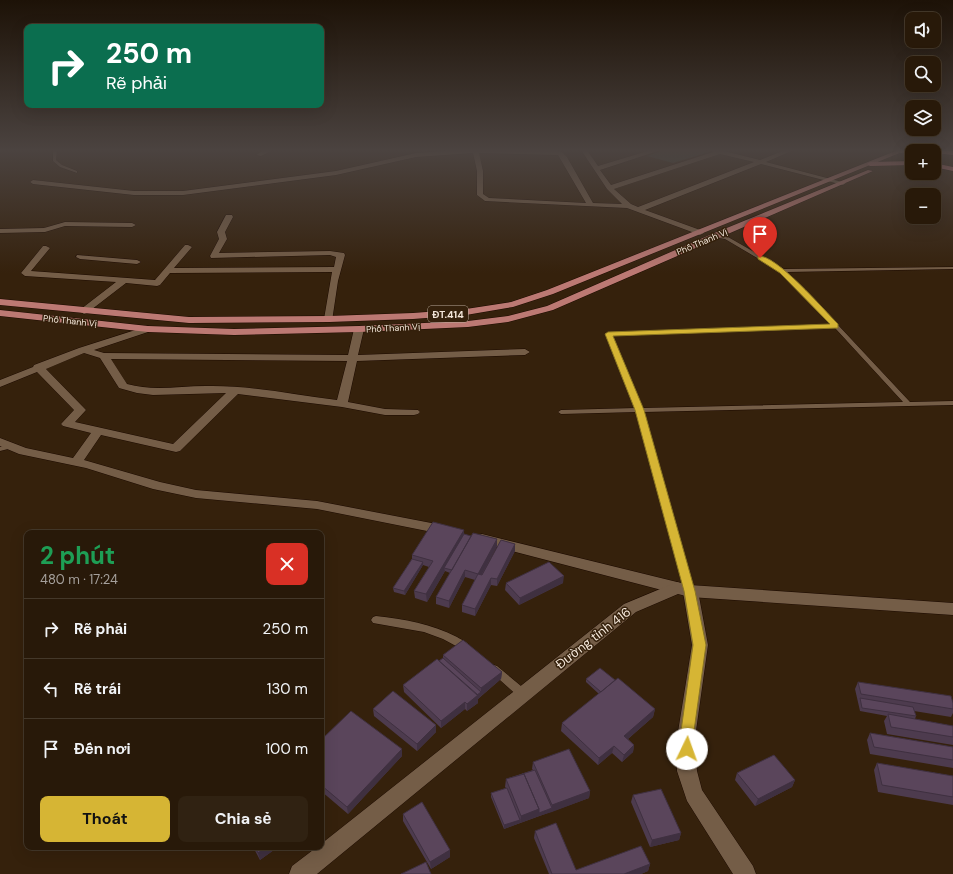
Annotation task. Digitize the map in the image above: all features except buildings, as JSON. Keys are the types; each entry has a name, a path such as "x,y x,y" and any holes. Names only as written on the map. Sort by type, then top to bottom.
{"main road":[{"name":"Phố Thanh Vị","path":"0,302 189,320 329,319 413,316 466,312 513,304 550,292 803,191"},
{"name":"Phố Thanh Vị","path":"0,313 148,329 234,332 359,329 468,324 508,319 550,308 715,236 824,191"},
{"path":"700,233 715,236"}],"street":[{"path":"114,191 134,193 183,193 200,191"},
{"path":"481,191 482,198 495,201 591,206 628,206"},
{"path":"583,191 591,206"},
{"path":"612,191 628,206 700,233"},
{"path":"638,210 686,191"},
{"path":"229,217 221,232 223,239 214,256 336,253 340,255 329,319"},
{"path":"0,231 45,230 65,224 132,225"},
{"path":"46,248 25,273 157,283 188,247"},
{"path":"80,257 137,262 119,280 84,310"},
{"path":"173,271 338,268"},
{"path":"0,384 38,367 83,350 148,329"},
{"path":"342,404 359,329"},
{"path":"83,350 104,356 353,358 525,352"},
{"path":"104,356 123,386 137,390 153,392 211,389 234,390 342,404 385,412 414,412"},
{"path":"38,367 80,410 67,424 176,448 234,390"},
{"path":"76,462 98,431"},
{"path":"3,446 22,452 76,462 158,486 196,494 317,505 464,534 683,590 700,645 686,738 687,771 694,794 745,874"},
{"name":"Đường tỉnh 416","path":"300,874 630,608 683,590 953,609"}],"lane":[{"path":"715,236 726,238 782,271 836,326 908,404"},
{"path":"782,271 953,268"},
{"path":"683,590 640,410 608,334 836,326"},
{"path":"561,412 953,403"},
{"path":"376,620 400,622 438,632 460,644 477,656"},
{"path":"488,664 523,694"}],"route":[{"path":"687,749 686,738 700,645 690,591 640,410 608,334 836,326 782,271 760,258"}]}
